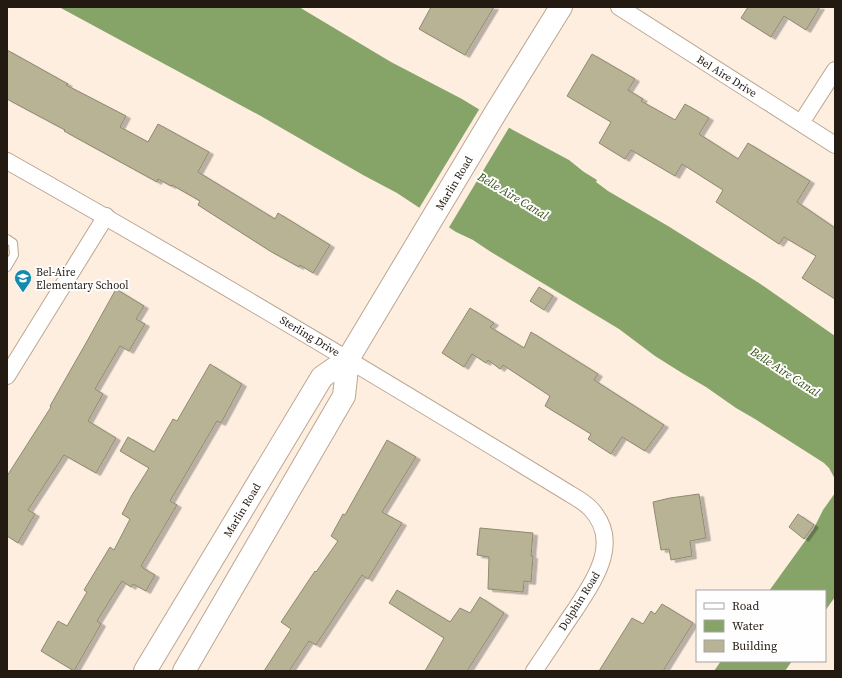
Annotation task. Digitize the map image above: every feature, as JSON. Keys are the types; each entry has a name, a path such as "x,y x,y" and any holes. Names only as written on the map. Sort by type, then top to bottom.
{"street":[{"name":"Marlin Road","path":"184,671 344,396 348,360 496,112 561,7"},
{"name":"Bel Aire Drive","path":"619,7 835,145"},
{"path":"801,123 835,70"},
{"name":"Sterling Drive","path":"7,161 106,216 580,500 589,507 602,526"},
{"path":"7,376 106,216"},
{"name":"Marlin Road","path":"145,671 322,377 348,360"},
{"name":"Dolphin Road","path":"534,671 592,584 600,568 605,544 602,526"}],"lane":[{"path":"7,239 13,243 14,255 7,267"}],"water":[{"name":"Belle Aire Canal","path":"59,7 299,7 391,62 462,99 513,130 569,160 597,180 596,182 608,191 668,226 759,283 835,336 835,479 829,468 824,463 655,356 619,329 473,240 456,232 397,193 259,115"},
{"path":"835,493 835,597 826,610 826,590 770,590 813,530 823,510"},
{"path":"720,662 791,662 785,671 714,671"}],"pier":[{"path":"480,108 510,126 448,229 418,210"}],"building":[{"path":"431,7 494,7 465,55 419,29"},
{"path":"748,7 820,7 806,30 784,16 771,37 741,18"},
{"path":"7,50 68,84 66,85 126,116 120,127 148,142 158,124 209,152 198,172 275,219 278,213 330,245 313,273 300,265 299,267 270,251 198,205 200,201 172,185 171,186 158,179 157,182 7,99"},
{"path":"592,54 635,79 628,90 643,99 641,101 675,120 685,104 709,118 699,134 738,159 748,143 810,181 797,202 835,228 835,299 802,278 816,256 784,237 779,244 716,202 723,190 682,164 675,176 631,150 625,159 599,143 611,122 567,96"},
{"path":"539,287 553,296 544,310 530,301"},
{"path":"116,289 144,306 136,319 145,324 129,351 120,346 95,389 103,394 88,421 116,438 96,473 64,455 28,510 35,514 18,543 7,536 7,476 51,407 50,406"},
{"path":"470,308 494,323 490,327 524,348 531,332 598,374 594,380 664,425 645,451 622,437 611,454 588,439 591,434 545,406 550,396 503,365 500,369 488,360 486,363 472,354 464,367 442,353"},
{"path":"210,364 242,384 221,423 217,421 170,501 177,505 141,566 155,575 146,591 133,584 131,587 122,581 97,621 101,624 74,671 41,651 58,621 67,626 87,592 84,590 110,547 114,550 130,519 122,514 149,468 120,451 128,437 154,452 173,419 177,421"},
{"path":"387,440 416,457 382,512 402,523 368,579 362,575 316,645 309,641 289,671 264,671 291,629 281,622 315,571 316,572 338,541 331,536 343,514 345,515"},
{"path":"699,494 706,538 690,541 692,556 671,560 669,549 661,550 653,502"},
{"path":"798,514 814,525 804,539 789,527"},
{"path":"480,528 533,533 531,582 524,581 523,592 488,589 489,557 477,555"},
{"path":"397,590 450,622 460,608 470,613 480,597 504,613 467,671 425,671 444,638 389,603"},
{"path":"662,604 693,623 663,671 599,671 632,618 643,624 651,611 655,614"}],"place":[{"name":"Bel-Aire Elementary School","path":"23,293"}]}
